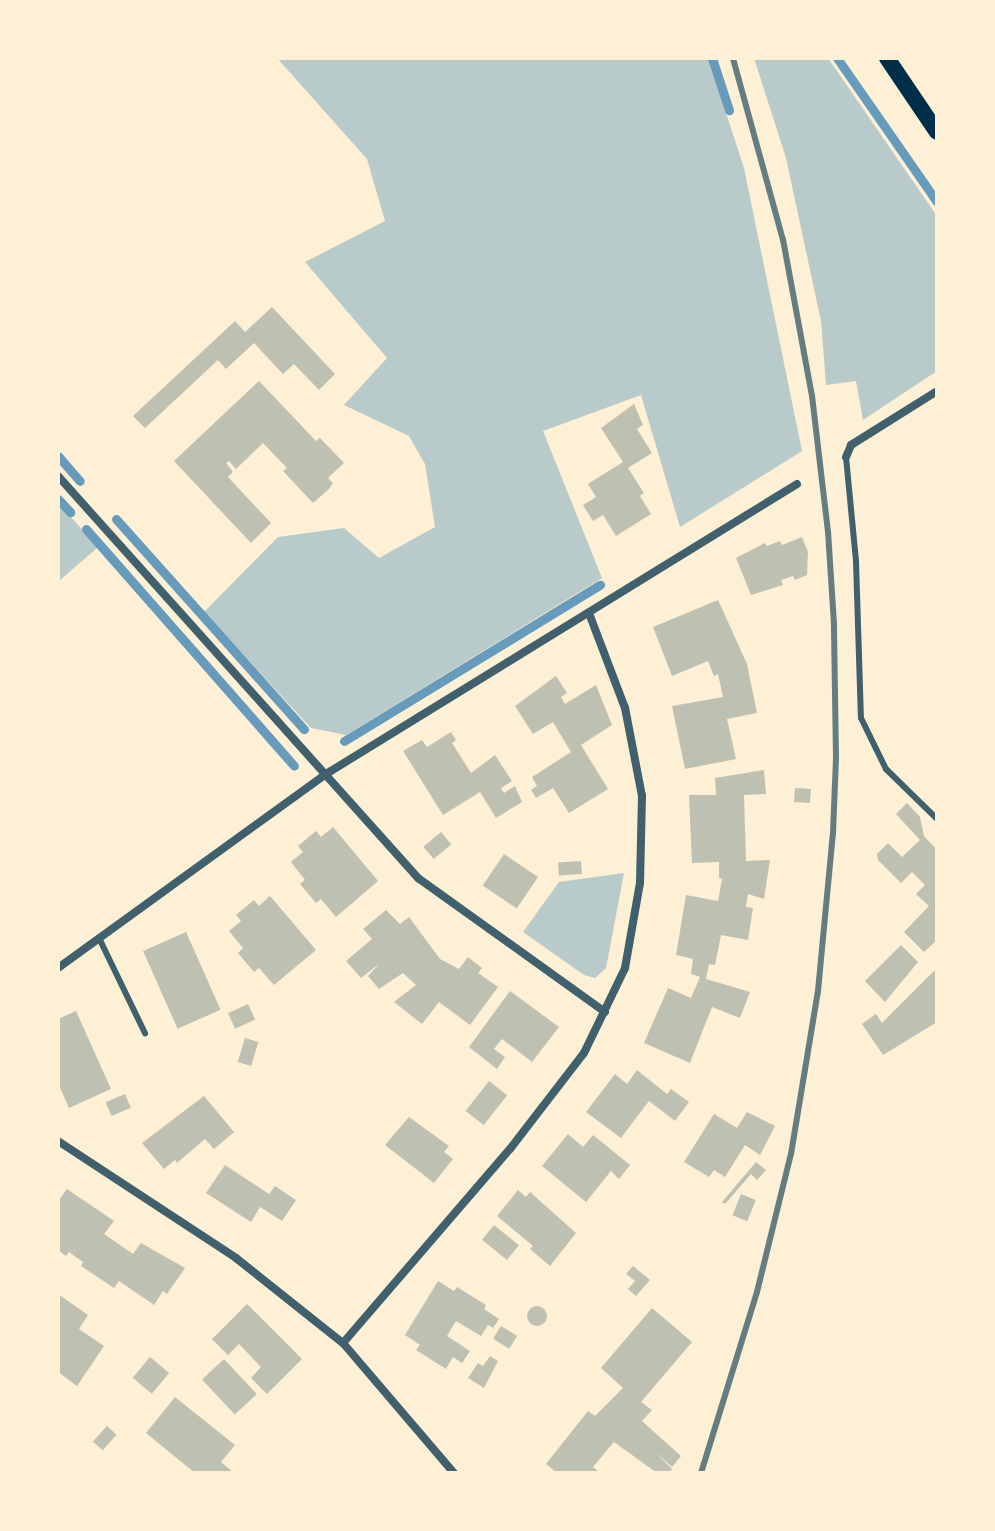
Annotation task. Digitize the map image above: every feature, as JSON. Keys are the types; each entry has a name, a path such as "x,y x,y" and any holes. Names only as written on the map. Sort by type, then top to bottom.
{"main road":[{"path":"887,58 937,132"}],"street":[{"path":"846,457 851,445 937,391"},
{"path":"58,476 418,878 605,1012"},
{"path":"58,968 326,774 797,484"},
{"path":"343,1343 510,1149 584,1053 625,968 640,883 642,796 625,708 589,613"},
{"path":"58,1141 236,1258 343,1343 454,1473"}],"lane":[{"path":"846,457 856,561 861,718 886,769 937,819"},
{"path":"99,938 145,1033"}],"shaded area":[{"path":"277,58 708,58 744,168 802,451 680,527 641,395 543,431 602,578 346,735 311,728 204,612 278,537 344,528 379,558 435,527 425,464 409,436 344,405 387,358 305,262 385,221 367,159"},
{"path":"754,58 828,58 937,216 937,371 863,420 856,381 826,385 821,321 786,158"},
{"path":"58,503 98,547 58,582"},
{"path":"624,873 606,968 595,978 584,975 523,932 559,882"}],"building":[{"path":"272,307 335,374 319,390 294,364 283,374 254,343 226,369 218,360 145,428 133,416 235,321 245,332"},
{"path":"259,381 316,441 320,438 344,463 328,478 333,483 329,489 313,503 283,471 287,468 263,443 236,469 229,461 226,463 233,472 228,477 271,523 251,543 174,461"},
{"path":"634,404 643,425 637,429 652,453 628,468 644,493 640,496 651,514 616,536 603,515 593,521 583,505 596,497 588,484 623,462 601,428"},
{"path":"802,537 808,552 807,575 795,580 793,576 781,580 783,585 751,595 736,558 765,543 767,546 780,541 782,545"},
{"path":"718,600 747,664 757,713 727,719 736,759 685,769 672,706 723,697 718,674 714,676 708,661 672,676 653,627"},
{"path":"556,676 567,693 561,697 565,704 596,685 612,725 581,745 608,789 569,813 553,788 536,798 531,790 537,786 532,777 571,752 553,722 533,734 515,706"},
{"path":"451,732 456,740 452,743 471,773 495,755 512,781 501,788 504,793 515,786 522,802 496,818 480,792 443,815 403,751 422,740 427,747"},
{"path":"764,770 766,794 744,795 746,861 770,860 764,899 748,894 746,907 753,908 748,940 721,935 715,965 709,964 706,979 750,992 740,1018 712,1007 690,1063 644,1043 668,988 691,998 700,977 691,974 693,959 676,955 686,895 718,901 722,879 719,878 719,862 692,863 689,795 716,795 715,778"},
{"path":"795,788 811,789 810,803 794,802"},
{"path":"907,803 920,817 924,836 937,850 937,940 924,952 904,932 929,906 916,894 925,885 912,872 901,883 878,860 877,854 888,843 902,857 920,840 896,814"},
{"path":"333,827 378,881 336,917 321,899 316,903 300,884 305,880 291,862 303,852 298,846 316,831 321,837"},
{"path":"441,832 451,844 434,859 423,847"},
{"path":"504,854 538,877 517,908 483,886"},
{"path":"581,861 582,874 559,876 558,863"},
{"path":"270,896 316,950 274,985 259,968 254,972 238,953 243,948 229,931 241,921 236,915 254,900 259,906"},
{"path":"386,910 400,924 409,917 440,959 459,969 468,957 482,968 478,973 498,987 470,1025 439,1002 422,1024 394,1002 416,985 403,973 379,989 368,976 379,964 361,978 346,961 372,939 363,929"},
{"path":"186,932 221,1010 178,1029 143,951"},
{"path":"901,945 918,962 885,1002 865,981"},
{"path":"937,968 937,1022 883,1055 862,1024 876,1014 882,1023"},
{"path":"510,991 559,1027 532,1062 502,1039 494,1049 505,1057 497,1069 469,1047"},
{"path":"248,1004 255,1019 235,1029 228,1013"},
{"path":"76,1011 111,1089 69,1108 58,1083 58,1019"},
{"path":"245,1038 258,1042 251,1066 238,1062"},
{"path":"637,1070 667,1094 671,1089 689,1102 675,1121 649,1101 621,1138 586,1112 615,1074 627,1084"},
{"path":"489,1081 507,1095 484,1125 466,1111"},
{"path":"125,1094 131,1108 112,1116 106,1102"},
{"path":"204,1096 234,1132 214,1149 205,1139 177,1163 175,1160 164,1169 142,1143"},
{"path":"747,1112 775,1126 760,1155 745,1145 725,1177 714,1170 709,1177 684,1162 714,1114 737,1128"},
{"path":"409,1117 449,1146 444,1152 453,1159 434,1183 385,1145"},
{"path":"568,1134 583,1147 593,1135 630,1165 619,1179 611,1171 586,1202 542,1166"},
{"path":"756,1162 766,1170 757,1180 751,1174 725,1204 722,1202"},
{"path":"225,1165 269,1194 275,1186 296,1200 282,1221 260,1207 251,1222 206,1193"},
{"path":"67,1189 114,1221 104,1234 133,1254 141,1243 185,1268 167,1294 163,1291 154,1305 119,1281 114,1288 81,1266 83,1262 69,1252 66,1256 58,1250 58,1201"},
{"path":"518,1190 526,1197 530,1192 576,1233 550,1266 530,1249 533,1246 497,1216"},
{"path":"741,1194 756,1200 747,1221 732,1215"},
{"path":"494,1225 519,1245 507,1260 482,1240"},
{"path":"633,1266 650,1280 636,1296 628,1289 635,1281 626,1274"},
{"path":"438,1281 454,1291 457,1287 486,1305 484,1309 499,1319 493,1328 488,1325 481,1336 456,1321 447,1336 470,1351 462,1363 453,1357 446,1369 416,1350 420,1345 405,1335"},
{"path":"58,1294 88,1315 79,1329 104,1346 77,1386 58,1372"},
{"path":"247,1304 302,1359 267,1394 251,1378 261,1367 239,1344 228,1355 212,1339"},
{"path":"537,1306 544,1309 547,1316 544,1323 537,1326 530,1323 527,1316 530,1309"},
{"path":"652,1308 692,1342 641,1402 652,1410 642,1421 681,1456 672,1467 655,1452 672,1469 669,1473 657,1473 614,1442 593,1467 600,1473 557,1473 546,1464 588,1411 595,1416 623,1388 601,1368"},
{"path":"501,1326 517,1336 509,1349 493,1339"},
{"path":"490,1356 498,1361 484,1388 468,1378 478,1363 483,1366"},
{"path":"150,1357 169,1373 152,1394 133,1378"},
{"path":"224,1359 257,1394 235,1415 202,1379"},
{"path":"175,1397 235,1445 221,1462 234,1473 195,1473 146,1433"},
{"path":"107,1426 117,1435 103,1450 93,1442"}],"waterway":[{"path":"712,58 729,110"},
{"path":"837,58 937,202"},
{"path":"58,456 80,481"},
{"path":"58,499 70,512"},
{"path":"116,519 304,729"},
{"path":"86,529 294,766"},
{"path":"344,741 600,585"}],"railway":[{"path":"701,1473 757,1292 791,1154 818,991 833,833 836,757 834,624 828,532 812,396 783,240 733,58"}]}
